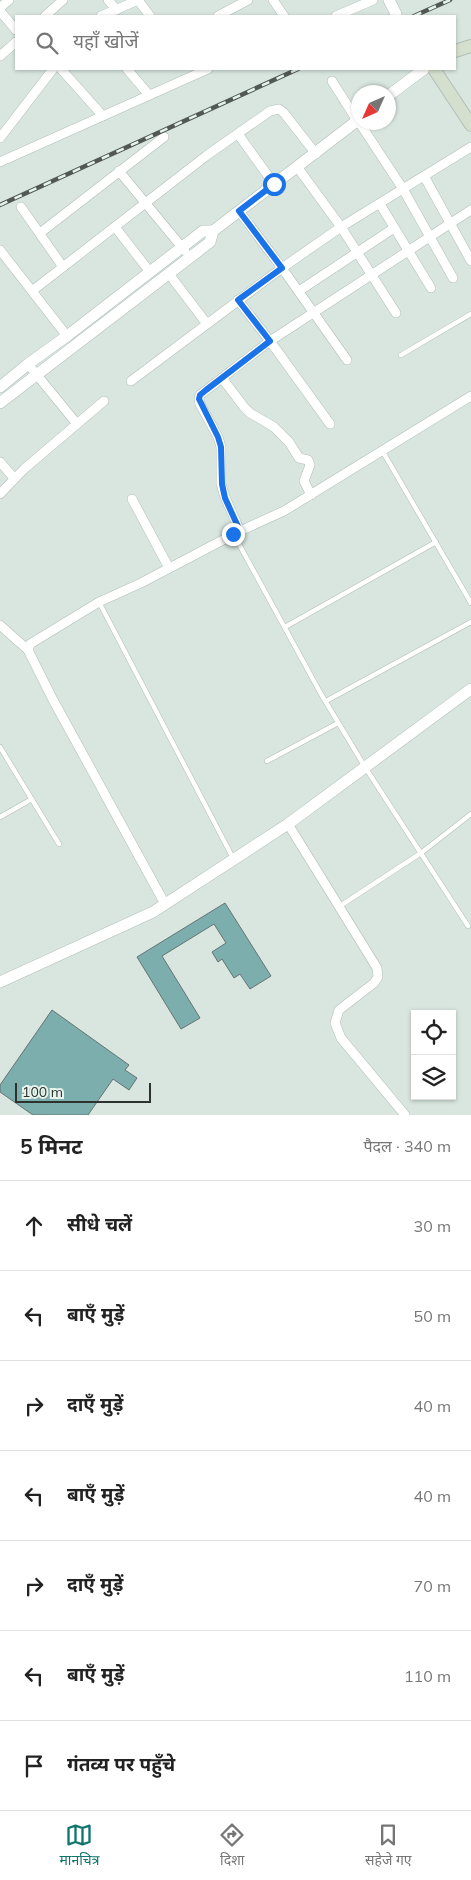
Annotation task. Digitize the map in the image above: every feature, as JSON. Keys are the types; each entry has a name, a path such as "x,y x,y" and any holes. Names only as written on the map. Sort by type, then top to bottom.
{"main road":[{"path":"435,70 471,125"}],"street":[{"path":"9,0 0,9 15,29"},
{"path":"46,15 63,0"},
{"path":"108,0 117,10"},
{"path":"104,15 138,0 149,15"},
{"path":"220,15 248,0"},
{"path":"273,0 283,15"},
{"path":"337,15 352,4 373,0"},
{"path":"389,0 396,14"},
{"path":"0,56 15,43"},
{"path":"0,138 51,70"},
{"path":"62,70 103,116"},
{"path":"128,70 149,95"},
{"path":"396,90 423,70"},
{"path":"0,162 149,95 190,72"},
{"path":"332,81 351,110"},
{"path":"32,291 206,156 270,111 279,109 284,113 316,154"},
{"path":"0,403 210,242 213,231 351,126"},
{"path":"364,130 403,189 453,278"},
{"path":"238,134 274,184"},
{"path":"40,233 164,137"},
{"path":"132,381 282,268 342,227 471,147"},
{"path":"298,168 342,227 396,313"},
{"path":"119,172 190,257"},
{"path":"424,176 471,261"},
{"path":"380,204 431,288"},
{"path":"21,207 64,267"},
{"path":"237,533 222,484 220,442 199,399 200,395 270,341 471,210"},
{"path":"239,211 347,360"},
{"path":"114,227 150,272"},
{"path":"298,292 394,228"},
{"path":"0,387 202,231 213,231"},
{"path":"0,250 67,336"},
{"path":"169,274 206,324"},
{"path":"238,300 330,424"},
{"path":"28,364 77,424"},
{"path":"222,378 250,413 274,427 289,442 297,456 308,460 310,465 304,481 311,495"},
{"path":"28,650 34,640 98,602 284,511 383,452 471,396"},
{"path":"0,494 14,478 104,401"},
{"path":"0,462 14,478"},
{"path":"132,499 169,568"},
{"path":"0,625 28,650 52,698 165,904"},
{"path":"0,982 153,912 288,824 471,689"},
{"path":"288,824 377,968 378,977 374,983 339,1010 334,1023 341,1038 405,1115"}],"lane":[{"path":"401,355 471,314"},
{"path":"383,452 471,602"},
{"path":"237,533 285,627 338,723 365,768 468,926"},
{"path":"285,627 436,542"},
{"path":"98,602 234,860"},
{"path":"326,702 471,622"},
{"path":"267,761 338,723"},
{"path":"0,747 59,844"},
{"path":"0,817 32,799"},
{"path":"340,906 421,854 471,814"}],"building":[{"path":"225,903 271,976 250,989 240,974 234,978 222,959 218,962 212,952 226,943 214,924 162,956 200,1018 181,1029 137,957"},
{"path":"52,1010 129,1065 125,1070 137,1078 129,1090 113,1079 88,1115 33,1115 0,1092 0,1085"}],"railway":[{"path":"416,15 450,0"},
{"path":"0,205 296,70"}],"route":[{"path":"233,534 240,531 225,498 220,474 221,447 199,399 200,395 206,390 270,341 238,300 282,268 239,211 274,184"}]}
